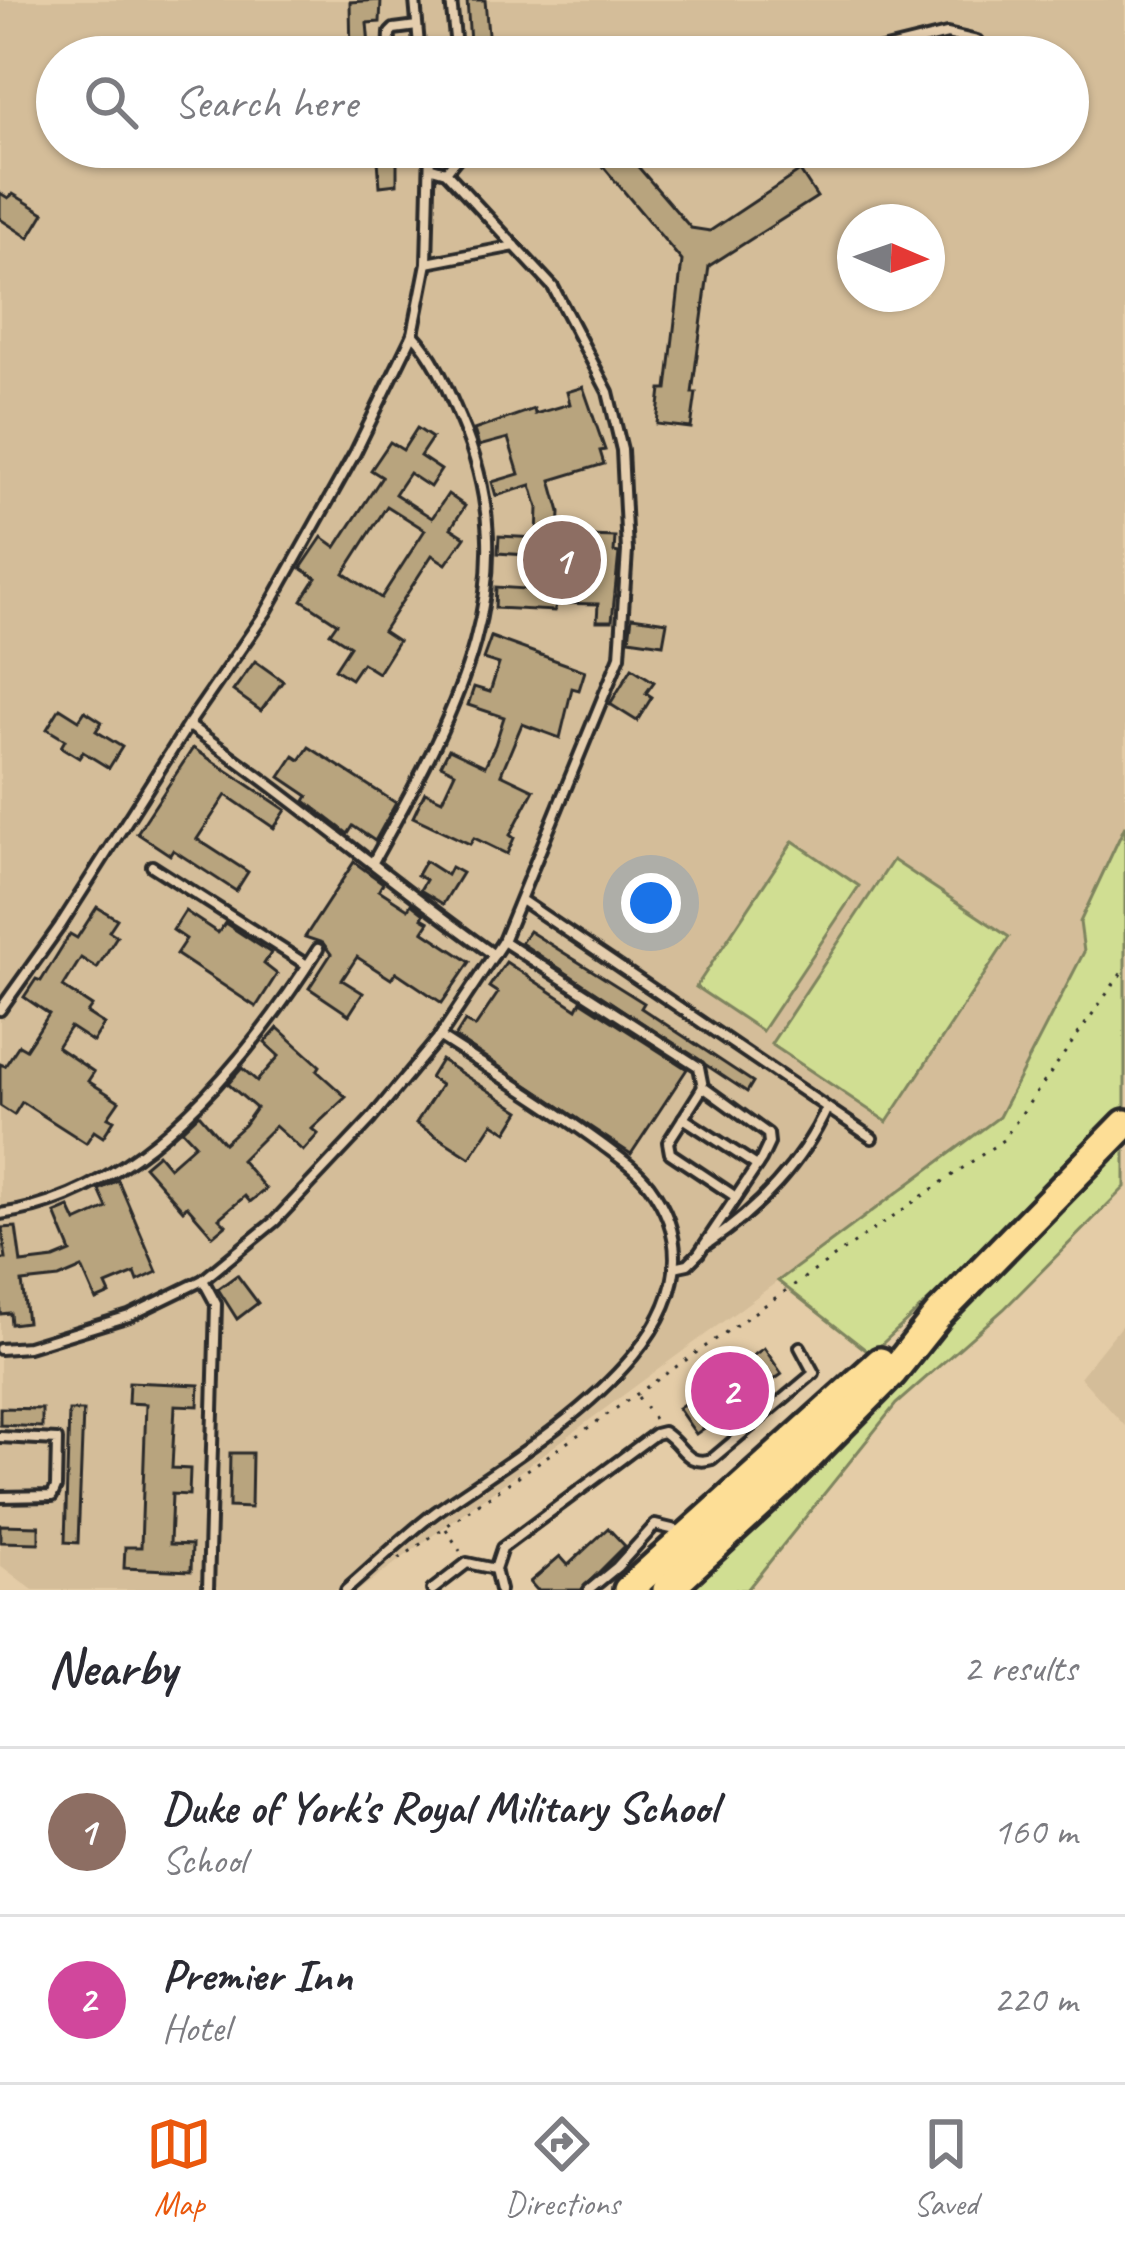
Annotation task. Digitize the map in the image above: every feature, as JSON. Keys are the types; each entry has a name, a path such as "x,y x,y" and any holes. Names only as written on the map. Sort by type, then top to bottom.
{"highway":[{"path":"668,1590 892,1373 939,1315 1125,1124"},
{"path":"628,1590 881,1360 939,1315"}],"lane":[{"path":"415,0 418,36"},
{"path":"451,0 455,36"},
{"path":"390,36 394,29 417,26"},
{"path":"0,1010 266,612 320,520 412,334 428,263 432,168 446,172 553,287 608,392 622,450 627,550 620,656 503,941 440,1036 275,1221 203,1280 129,1316 28,1347 0,1349"},
{"path":"446,172 449,168"},
{"path":"428,263 517,246"},
{"path":"374,862 431,757 470,670 487,592 486,510 472,447 433,356 412,334"},
{"path":"188,725 278,787 424,906 494,955"},
{"path":"152,866 308,965"},
{"path":"520,899 872,1138"},
{"path":"503,941 699,1067 703,1087 768,1134 769,1143 757,1166 701,1248 688,1264 674,1268"},
{"path":"0,1214 27,1210 116,1174 192,1109 281,1010 318,949"},
{"path":"346,1590 431,1516 602,1392 651,1330 668,1298 674,1268 667,1216 639,1174 575,1124 440,1036"},
{"path":"703,1087 668,1142 670,1153 736,1198"},
{"path":"701,1248 764,1198 811,1142 827,1108"},
{"path":"683,1118 757,1166"},
{"path":"203,1280 216,1304 208,1590"},
{"path":"500,1590 494,1568 502,1549 655,1434 663,1432 690,1460 712,1459 814,1373 800,1347"},
{"path":"0,1437 57,1440 52,1496 0,1497"},
{"path":"589,1590 655,1525 689,1533"},
{"path":"432,1590 467,1563 494,1568"}],"path":[{"path":"397,1561 1003,1140 1125,968"},
{"path":"637,1396 663,1432"},
{"path":"445,1528 467,1563"}],"shaded area":[{"path":"0,0 1125,0 1125,826 1080,921 1084,952 999,1118 359,1590 33,1590 0,1565"},
{"path":"1125,1321 1125,1426 1080,1377"}],"green space":[{"path":"1125,826 1125,1112 1083,1157 871,1354 778,1281 999,1117 1084,952 1080,922"},
{"path":"793,841 859,886 762,1031 696,987"},
{"path":"893,860 1009,937 887,1122 771,1044"},
{"path":"1125,1143 1125,1187 1004,1309 896,1404 747,1590 685,1590 1048,1226"}],"building":[{"path":"381,0 380,22 367,23 368,36 351,36 350,2"},
{"path":"467,0 485,0 488,36 470,36"},
{"path":"379,168 397,168 397,184 380,186"},
{"path":"604,168 639,168 691,228 710,231 800,171 817,197 709,266 691,428 657,424 661,389 667,389 682,261"},
{"path":"0,193 8,198 13,194 44,213 29,238 0,219"},
{"path":"583,387 605,450 600,451 604,464 551,480 560,512 559,535 615,537 614,552 619,553 612,621 597,621 598,604 556,603 555,611 495,608 496,587 525,589 526,555 498,553 499,536 537,538 538,508 531,485 496,496 492,482 519,474 508,438 479,446 474,430 534,409 535,414 570,404 567,392"},
{"path":"417,428 432,438 420,456 441,470 430,487 409,473 395,494 432,518 448,494 465,506 451,528 465,537 446,564 432,555 383,631 398,641 378,673 362,663 351,679 335,669 350,646 330,633 337,623 302,600 316,578 301,568 322,537 336,547 382,477 371,470 390,442 403,450","holes":["387,506 425,530 381,598 344,573"]},
{"path":"632,617 667,622 663,644 629,639"},
{"path":"491,637 585,671 579,690 572,688 560,738 522,724 501,774 534,790 510,835 514,838 507,854 474,838 470,844 413,817 425,792 442,800 455,772 441,765 449,749 485,766 495,745 504,717 468,705 474,687 490,692 499,664 483,659"},
{"path":"255,661 283,681 261,711 233,691"},
{"path":"632,668 654,682 646,693 652,697 637,721 610,704"},
{"path":"60,708 79,720 85,711 102,722 96,731 122,747 109,768 83,752 79,758 61,747 65,740 47,729"},
{"path":"309,747 396,803 375,841 353,826 348,834 280,777 294,756 300,760"},
{"path":"193,748 286,810 274,828 226,795 197,839 248,872 236,891 137,833"},
{"path":"425,861 447,875 451,867 462,873 443,904 420,890 426,880 417,875"},
{"path":"354,862 383,883 379,890 424,914 422,918 429,922 423,931 470,962 442,1003 396,972 391,979 357,957 342,980 363,993 349,1015 309,988 331,954 323,943 305,937"},
{"path":"97,907 117,919 109,931 117,936 97,968 81,958 63,987 92,1006 87,1013 104,1024 93,1042 70,1027 57,1047 94,1072 88,1081 119,1101 103,1137 94,1131 86,1143 22,1102 14,1115 0,1106 0,1064 5,1066 19,1045 26,1049 49,1014 24,997 36,979 41,981 70,934 77,938"},
{"path":"185,911 218,933 225,923 271,953 264,964 277,974 256,1007 176,954 186,939 173,930"},
{"path":"529,931 644,1003 641,1008 753,1082 747,1092 521,943"},
{"path":"506,962 577,1009 581,1001 687,1069 631,1154 455,1037 465,1021 475,1027 498,993 489,987"},
{"path":"278,1028 346,1097 312,1129 318,1134 303,1151 275,1126 241,1160 266,1189 250,1202 245,1196 219,1218 226,1225 213,1236 144,1166 158,1154 169,1167 195,1144 182,1130 199,1114 224,1143 244,1125 256,1108 228,1084 242,1068 257,1081 279,1056 265,1043"},
{"path":"441,1060 520,1111 507,1132 493,1123 470,1158 416,1123 441,1085 430,1078"},
{"path":"118,1180 157,1272 138,1281 135,1273 106,1285 110,1294 96,1300 82,1268 59,1278 22,1282 27,1322 11,1324 10,1313 0,1314 0,1259 6,1259 2,1228 16,1227 21,1263 71,1252 55,1213 69,1207 76,1222 107,1208 99,1190"},
{"path":"237,1275 258,1303 237,1319 218,1289"},
{"path":"764,1348 782,1374 696,1434 678,1408"},
{"path":"129,1382 199,1385 198,1406 175,1405 172,1468 190,1469 189,1495 172,1494 170,1544 192,1545 191,1571 124,1568 125,1547 141,1547 146,1404 128,1403"},
{"path":"0,1408 42,1409 42,1427 0,1425"},
{"path":"69,1411 83,1411 78,1543 65,1542"},
{"path":"230,1453 252,1453 251,1508 229,1507"},
{"path":"0,1525 39,1526 39,1543 0,1542"},
{"path":"608,1528 625,1546 581,1590 537,1590 530,1582 560,1556 568,1565"}],"place":[{"name":"Duke of York's Royal Military School","path":"562,560"},
{"name":"Premier Inn","path":"730,1391"}]}
